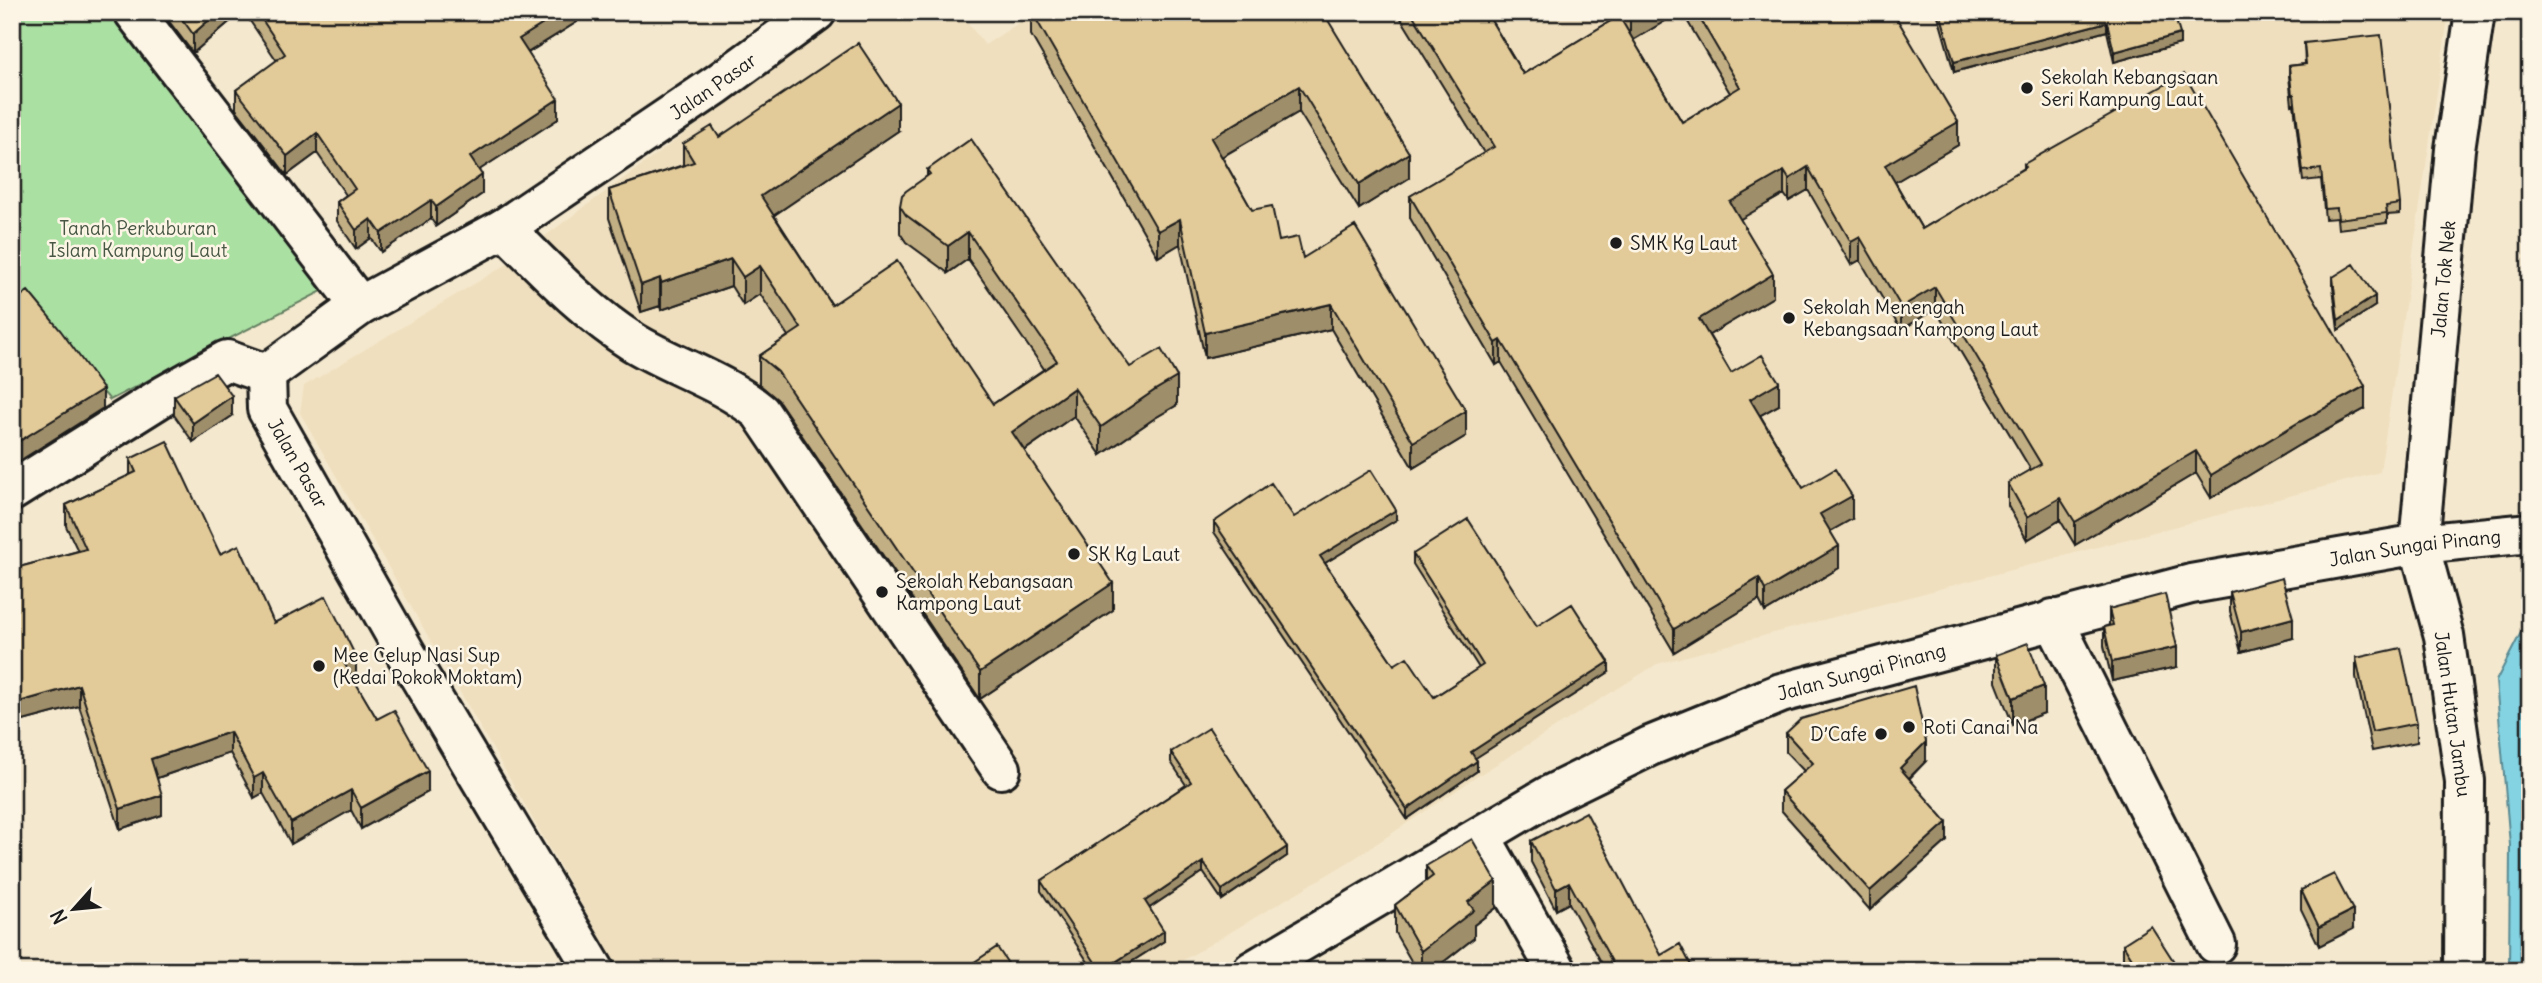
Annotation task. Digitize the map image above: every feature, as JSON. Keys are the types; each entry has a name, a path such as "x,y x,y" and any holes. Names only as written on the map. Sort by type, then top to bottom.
{"street":[{"path":"134,12 360,306"},
{"name":"Jalan Pasar","path":"595,971 405,652 267,409 266,374 360,306 504,228 716,85 816,12"},
{"name":"Jalan Tok Nek","path":"2418,544 2455,149 2474,12"},
{"path":"504,228 605,324 636,344 734,394 760,412 1001,769"},
{"path":"12,491 165,395 227,360 266,374"},
{"name":"Jalan Sungai Pinang","path":"1252,971 1548,796 1650,746 1780,693 2191,584 2418,544 2530,533"},
{"name":"Jalan Hutan Jambu","path":"2418,544 2444,636 2465,781 2464,971"},
{"path":"2053,619 2216,944"},
{"path":"1481,837 1557,971"}],"shaded area":[{"path":"851,12 959,12 985,45 1035,12 2449,12 2380,472 1657,664 1484,772 1352,860 1165,971 620,971 300,413 304,386 504,266"}],"green space":[{"name":"Tanah Perkuburan Islam Kampung Laut","path":"12,12 124,12 330,287 110,400 12,286"}],"water":[{"path":"2530,615 2530,971 2509,971 2510,845 2496,681"}],"building":[{"path":"177,12 218,12 193,34"},
{"path":"257,12 562,12 519,39 558,99 470,157 482,175 436,207 431,200 381,233 371,219 356,230 337,202 355,189 317,133 287,156 236,90 285,54"},
{"path":"1032,12 1323,12 1409,153 1359,184 1299,86 1211,138 1252,210 1272,206 1279,241 1298,237 1303,258 1355,226 1466,411 1413,442 1331,304 1205,333 1180,219 1158,231"},
{"path":"1411,12 1486,12 1523,74 1619,16 1682,122 1740,87 1696,12 1893,12 1958,122 1885,165 1922,229 2026,167 2024,164 2184,74 2365,386 2211,475 2196,451 2075,522 2060,498 2027,517 2008,483 2041,464 1935,287 1901,307 1860,237 1851,242 1808,167 1789,179 1784,171 1730,202 1773,274 1699,319 1731,373 1762,355 1779,382 1750,399 1803,488 1835,469 1852,496 1820,514 1839,546 1765,590 1759,578 1674,629 1501,340 1496,343 1410,196 1494,147"},
{"path":"1625,12 1642,12 1630,20"},
{"path":"1940,12 2179,12 2174,14 2180,34 2114,52 2107,22 1954,62"},
{"path":"2381,35 2400,204 2386,206 2387,213 2338,219 2337,208 2325,209 2321,169 2303,171 2289,66 2306,64 2304,43"},
{"path":"858,43 898,103 761,196 832,305 897,261 993,404 1057,361 968,232 948,246 906,215 900,206 902,195 930,174 927,170 971,139 1130,367 1161,349 1177,377 1101,427 1074,388 1012,432 1113,583 980,672 778,372 759,356 801,328 760,266 743,277 731,259 661,283 660,278 641,285 609,190 694,162 683,144 712,126 719,137"},
{"path":"2354,264 2375,296 2338,320 2333,277"},
{"path":"28,291 103,389 13,445 12,299 14,301"},
{"path":"215,373 232,396 193,423 174,396"},
{"path":"167,441 220,554 239,545 274,623 326,596 356,657 344,663 377,719 394,710 428,771 361,808 351,790 291,823 263,773 254,778 230,732 151,759 162,795 120,809 79,685 12,704 12,569 86,549 66,505 136,472 130,459"},
{"path":"1371,470 1396,510 1320,556 1394,665 1407,657 1434,697 1483,665 1413,554 1468,519 1537,626 1572,604 1609,662 1471,752 1477,761 1407,809 1214,522 1271,483 1294,517"},
{"path":"2282,578 2293,618 2241,632 2230,592"},
{"path":"2165,594 2177,647 2112,662 2104,627 2113,625 2109,609"},
{"path":"2028,643 2044,686 2013,698 1996,655"},
{"path":"2401,648 2417,723 2372,732 2356,658"},
{"path":"1914,686 1926,742 1900,768 1947,822 1870,891 1781,791 1813,763 1786,733 1801,719"},
{"path":"1209,728 1287,847 1222,890 1203,862 1145,901 1164,931 1101,971 1041,881 1191,782 1171,752"},
{"path":"1586,812 1661,955 1680,944 1694,971 1617,971 1569,882 1556,889 1531,841"},
{"path":"1472,839 1496,881 1468,902 1474,910 1421,951 1395,905 1433,876 1426,866"},
{"path":"2334,874 2353,910 2319,927 2301,890"},
{"path":"2151,926 2180,971 2140,971 2123,944"},
{"path":"997,947 1013,971 961,971"}],"place":[{"name":"Sekolah Kebangsaan Seri Kampung Laut","path":"2027,88"},
{"name":"SMK Kg Laut","path":"1616,243"},
{"name":"Sekolah Menengah Kebangsaan Kampong Laut","path":"1789,318"},
{"name":"SK Kg Laut","path":"1074,554"},
{"name":"Sekolah Kebangsaan Kampong Laut","path":"882,592"},
{"name":"Mee Celup Nasi Sup (Kedai Pokok Moktam)","path":"319,666"},
{"name":"Roti Canai Na","path":"1909,727"},
{"name":"D’Cafe","path":"1881,734"}]}
